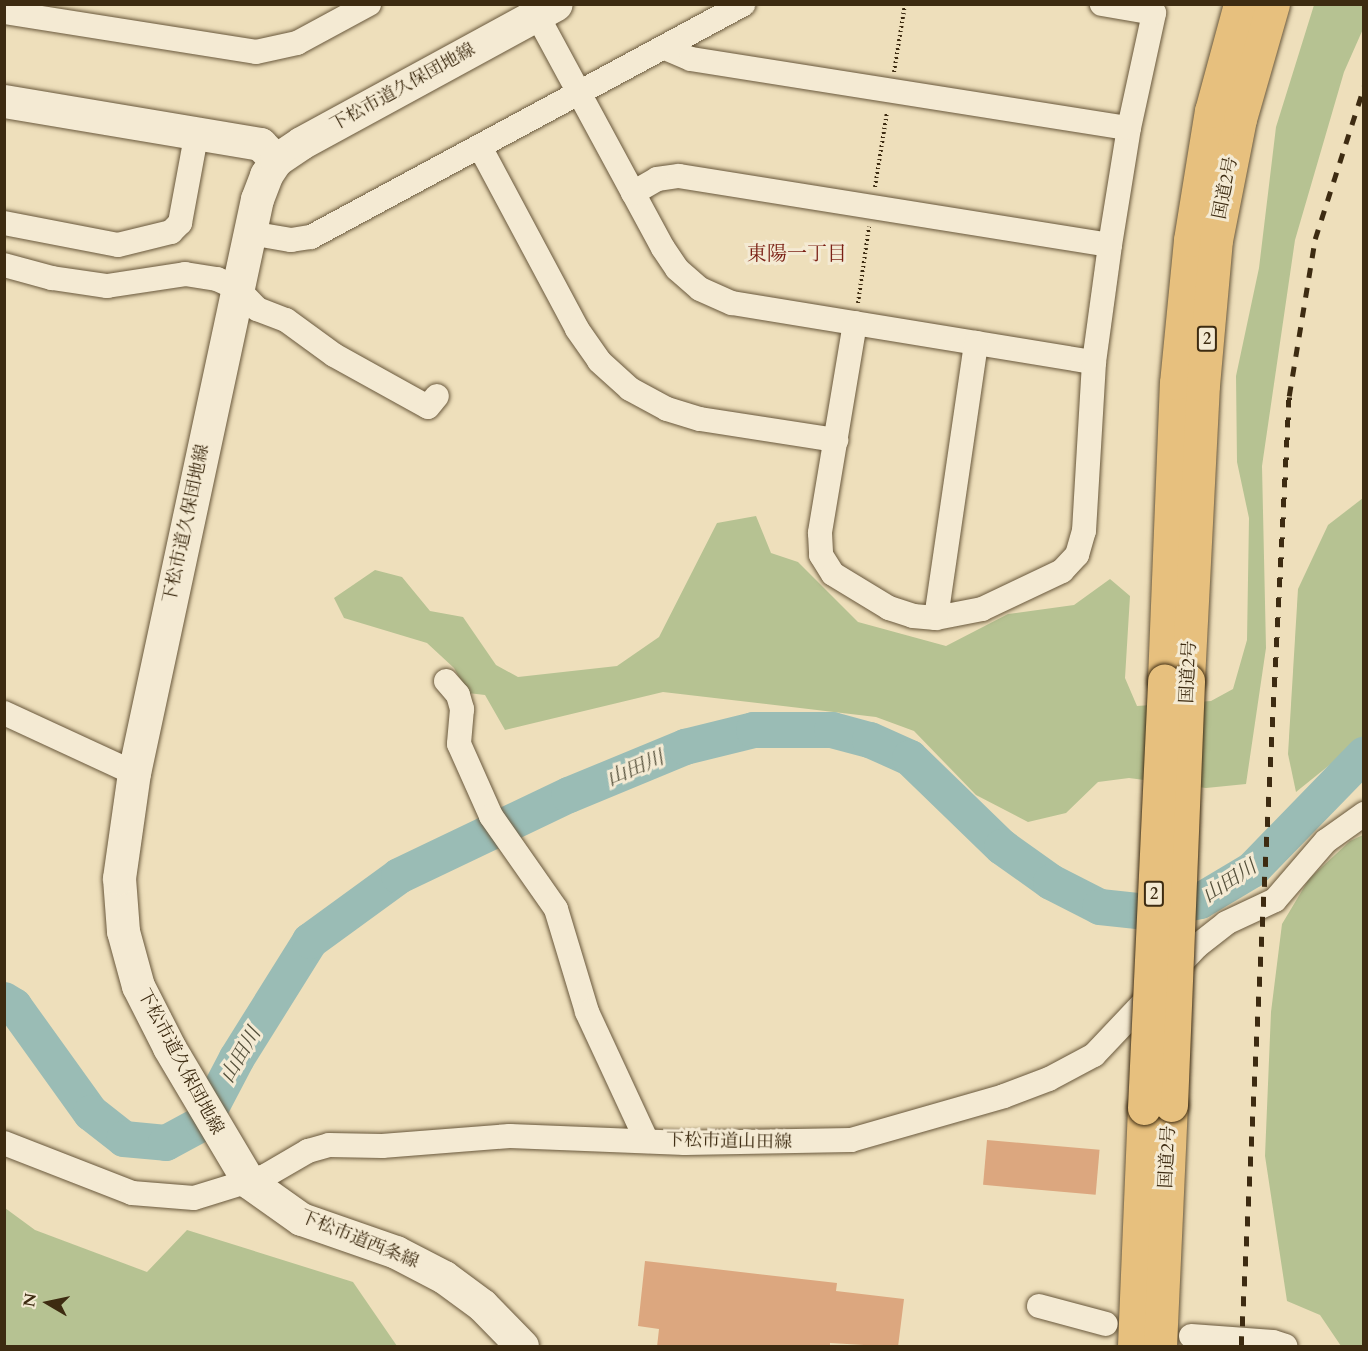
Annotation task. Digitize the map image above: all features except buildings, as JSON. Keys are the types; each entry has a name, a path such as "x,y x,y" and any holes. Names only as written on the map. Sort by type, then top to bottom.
{"highway":[{"name":"国道2号","path":"1134,1347 1157,1107 1176,680 1176,383 1190,240 1211,111 1240,4"},
{"name":"国道2号","path":"1176,680 1216,240 1240,119 1273,4"},
{"name":"国道2号","path":"1157,1107 1160,1347"}],"street":[{"path":"4,12 51,12 256,52 297,43 369,4"},
{"path":"250,233 291,240 311,237 743,4"},
{"path":"855,324 820,533 821,555 832,574 889,608 913,616 936,618 982,609 1062,571 1077,555 1084,531 1094,362 1129,128 1154,13 1102,4"},
{"path":"541,8 578,91 633,193 677,269 700,289 732,303 1094,362"},
{"name":"下松市道久保団地線","path":"249,1182 227,1149 169,1047 138,986 123,931 119,878 134,773 256,199 276,160 541,8"},
{"path":"665,48 691,59 1129,128"},
{"path":"4,101 197,131 260,144 276,160"},
{"path":"4,223 118,245 171,232 180,223 197,131"},
{"path":"480,147 577,329 599,361 630,389 667,409 700,419 836,440"},
{"path":"633,193 657,179 679,176 1110,245"},
{"path":"4,265 52,278 107,286 186,274 217,279 238,289 257,309 286,320 334,356 428,407 436,396"},
{"path":"936,618 976,343"},
{"path":"446,681 459,695 462,708 459,744 491,816 556,909 588,1012 647,1141"},
{"path":"4,713 134,773"},
{"name":"下松市道山田線","path":"9,1140 112,1186 157,1197 194,1198 249,1182 283,1168 308,1151 329,1145 382,1146 510,1136 647,1141 851,1140 1049,1079 1094,1055 1197,946 1226,923 1275,900 1326,842 1364,814"},
{"name":"下松市道西条線","path":"249,1182 301,1219 396,1252 444,1277 482,1305 522,1347"},
{"path":"1039,1306 1106,1324"},
{"path":"1191,1336 1273,1342 1285,1347"}],"path":[{"path":"855,324 905,4"}],"green space":[{"path":"1314,5 1363,5 1363,29 1344,72 1295,240 1262,466 1266,648 1246,784 1206,788 1129,778 1098,782 1066,813 1028,822 976,795 914,731 876,717 663,692 505,730 485,695 468,693 454,668 427,643 344,618 334,598 375,570 402,577 430,611 463,617 496,665 518,677 617,666 659,637 717,523 756,516 771,553 798,562 858,622 946,646 1008,614 1074,605 1110,579 1130,596 1125,678 1137,706 1211,701 1233,689 1247,640 1249,518 1237,462 1236,376 1259,268 1276,127"},
{"path":"1363,498 1363,738 1296,792 1288,754 1298,589 1328,525"},
{"path":"1363,835 1364,1346 1341,1346 1320,1315 1287,1301 1265,1156 1271,1012 1282,924 1309,879 1350,841"},
{"path":"5,1208 35,1230 147,1272 187,1230 353,1282 397,1346 5,1346"}],"waterway":[{"name":"山田川","path":"4,1000 14,1006 91,1113 124,1139 166,1143 203,1123 237,1058 310,941 399,876 569,795 685,747 754,730 832,730 870,740 910,758 1002,847 1051,882 1100,907 1147,912 1200,901 1252,870 1364,755"}],"railway":[{"path":"1241,1346 1289,396 1315,239 1364,86"}],"district":[{"name":"東陽一丁目","path":"797,253"}]}
